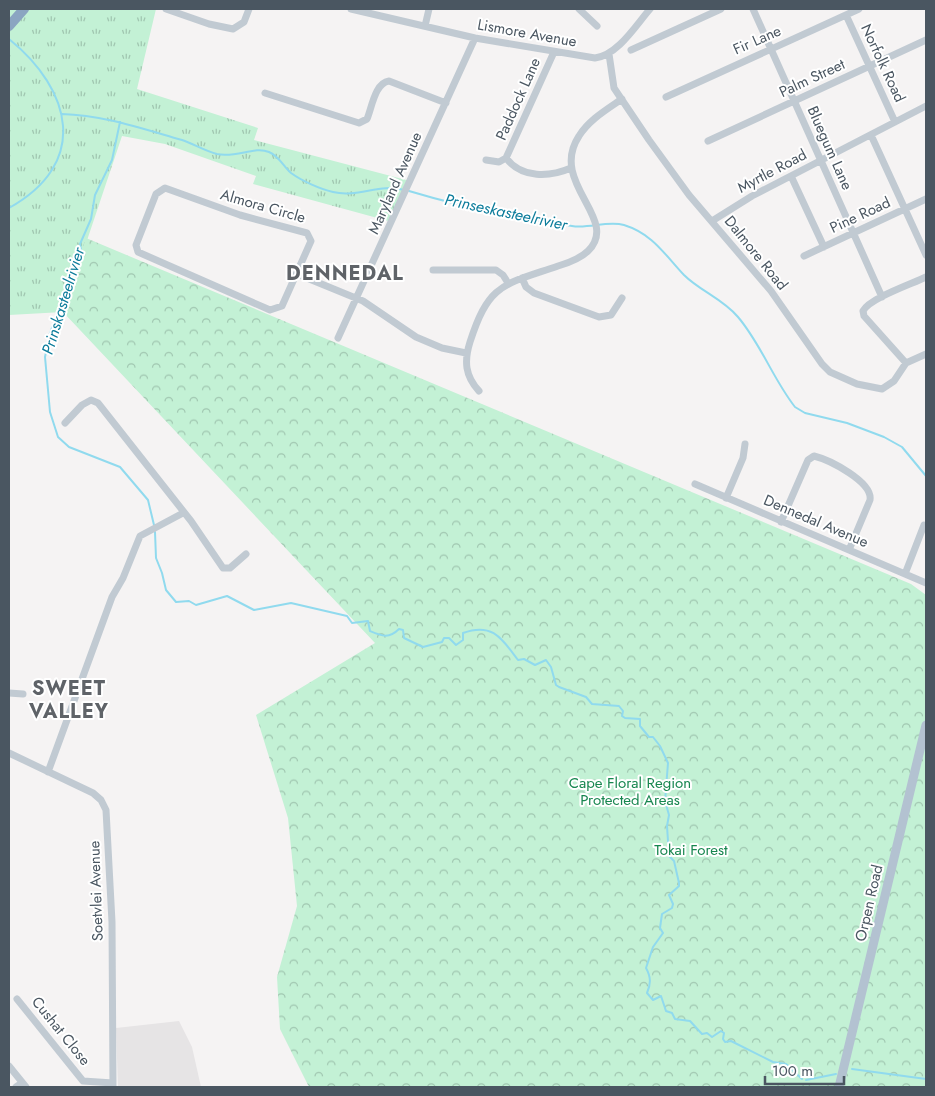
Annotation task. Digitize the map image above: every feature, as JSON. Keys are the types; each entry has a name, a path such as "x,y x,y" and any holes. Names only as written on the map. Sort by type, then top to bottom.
{"highway":[{"path":"10,25 24,9"}],"main road":[{"name":"Orpen Road","path":"839,1087 926,725"}],"street":[{"path":"166,9 232,29 244,22 249,9"},
{"name":"Lismore Avenue","path":"351,9 475,38 554,52 596,58 609,54"},
{"path":"425,26 430,9"},
{"path":"579,9 597,26"},
{"path":"609,54 650,9"},
{"path":"631,50 721,9"},
{"name":"Bluegum Lane","path":"753,9 882,297"},
{"name":"Fir Lane","path":"666,97 859,9"},
{"name":"Norfolk Road","path":"846,15 895,122"},
{"name":"Maryland Avenue","path":"338,338 358,298 475,38"},
{"name":"Palm Street","path":"708,141 926,40"},
{"name":"Paddock Lane","path":"486,160 499,162 506,158 554,52"},
{"name":"Dalmore Road","path":"609,54 612,82 622,99 689,195 771,291 817,357 830,372 857,384 876,389 885,388 892,383 906,363"},
{"path":"265,93 359,124 367,119 379,86 385,82 446,103"},
{"path":"479,391 468,376 466,353 484,305 495,292 508,283 557,267 589,251 594,241 595,219 577,188 571,168 574,146 583,130 622,99"},
{"path":"924,107 926,117"},
{"name":"Myrtle Road","path":"712,221 791,176 924,107"},
{"path":"871,135 926,256"},
{"name":"Paddock Lane","path":"506,158 514,166 535,174 559,173 571,168"},
{"path":"791,176 824,246"},
{"name":"Almora Circle","path":"165,188 240,216 307,233 311,241 297,274 282,306 270,310 140,254 136,245 156,194 165,188"},
{"name":"Pine Road","path":"804,256 926,200"},
{"path":"433,270 496,270 503,275 508,283"},
{"path":"297,274 358,298 416,337 442,348 466,353"},
{"path":"522,278 526,287 534,293 599,317 611,315 622,298"},
{"path":"926,278 882,297 864,308 863,313 906,363 926,354"},
{"path":"65,423 86,402 91,400 98,403 184,513 223,568 230,568 246,554"},
{"path":"726,498 743,458 745,444"},
{"path":"781,522 808,460 814,456 822,458 865,484 870,491 870,500 849,550"},
{"name":"Dennedal Avenue","path":"695,484 926,583"},
{"path":"48,772 112,596 124,578 137,539 144,532 184,513"},
{"path":"905,574 924,526"},
{"path":"9,693 23,694"},
{"name":"Soetvlei Avenue","path":"9,753 97,796 104,805 107,816 113,975 113,1085"},
{"name":"Cushat Close","path":"17,999 83,1081 113,1085"},
{"path":"9,1066 22,1086"}],"shaded area":[{"path":"179,1021 192,1047 201,1087 118,1087 116,1028"}],"green space":[{"path":"9,9 156,9 137,89 258,128 254,140 410,181 392,222 253,184 256,176 165,144 122,136 63,312 9,315"},
{"name":"Cape Floral Region Protected Areas","path":"86,238 911,584 926,595 926,1087 309,1087 280,1029 277,977 297,906 288,818 256,715 375,643 63,312 62,309"}],"waterway":[{"path":"9,39 30,59 47,81 58,103 63,126 61,148 52,170 35,190 9,208"},
{"name":"Prinseskasteelrivier","path":"62,114 93,117 123,123 182,140 217,154 231,155 257,150 269,152 276,156 295,176 322,189 333,192 351,193 386,188 404,190"},
{"name":"Prinskasteelrivier","path":"120,122 112,160 95,195 91,219 80,244 81,250 50,333 45,357 50,412 58,437 69,447 120,467 148,500 154,525"},
{"name":"Prinseskasteelrivier","path":"409,191 489,212 530,219 578,227 618,224 634,229 658,246 690,281 725,305 738,317 754,339 795,407 805,413 847,423 884,437 902,447 926,476"},
{"name":"Prinskasteelrivier","path":"155,532 156,558 166,590 176,602 189,601 196,605 227,596 254,610 291,603 347,616 352,623 368,621 370,631 382,635 392,634 399,629 403,630 404,638 423,647 442,642 444,638 449,638 456,645 463,640 463,633 473,630 489,631 496,634 518,660 524,659 535,665 546,660 551,667 556,685 559,687 586,697 592,704 619,706 623,711 622,716 625,718 640,719 640,726 660,746 668,763 665,801 669,815 667,826 669,856 674,861 679,883 679,886 669,895 673,904 672,908 662,914 660,928 663,933 653,947 646,968 650,981 647,993 653,1000 661,996 666,1011 672,1013 675,1019 690,1021 702,1034 707,1033 712,1037 721,1031 724,1033 723,1039 725,1042 731,1041 773,1062 786,1064 802,1079"},
{"name":"Prinskasteelrivier","path":"852,1069 926,1079"},
{"name":"Prinskasteelrivier","path":"806,1080 836,1074"}],"district":[{"name":"DENNEDAL","path":"345,273"},
{"name":"SWEET VALLEY","path":"69,700"}],"park label":[{"name":"Tokai Forest","path":"691,850"}]}
